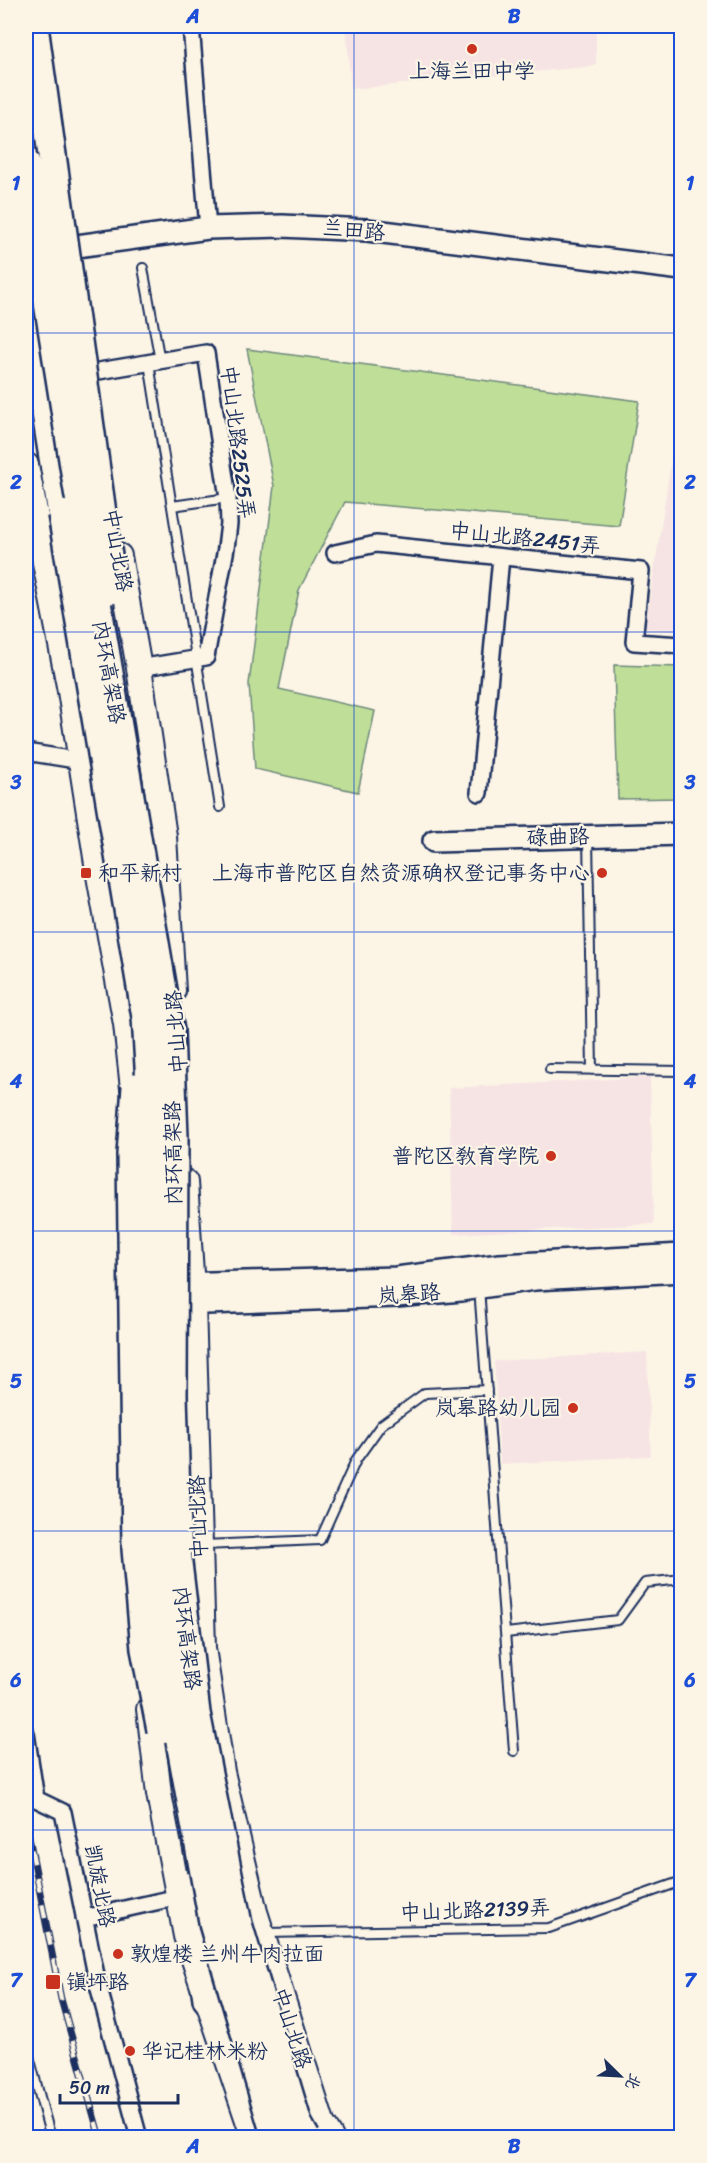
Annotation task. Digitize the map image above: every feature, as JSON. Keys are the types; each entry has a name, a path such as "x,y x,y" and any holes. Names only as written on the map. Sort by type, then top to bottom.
{"highway":[{"path":"34,26 110,570 118,726"},
{"name":"内环高架路","path":"26,164 77,486 170,1031 174,1137 173,1395 178,1563 196,1713 238,1924 298,2124 306,2138"},
{"name":"内环高架路","path":"26,287 146,1017 154,1148 153,1406 158,1570 175,1714 214,1928 276,2138"},
{"path":"26,381 62,514"},
{"path":"146,1017 137,1074 131,1154 136,1549 145,1649 185,1891 207,1999"}],"main road":[{"name":"中山北路","path":"26,28 139,668 164,836 192,1294 203,1648 222,1772 262,1933 322,2123 331,2138"},
{"name":"兰田路","path":"26,253 208,228 282,226 367,230 681,269"},
{"path":"26,465 70,691 133,1078 138,1139 136,1295 138,1460 147,1690 159,1794 185,1891"},
{"name":"碌曲路","path":"434,841 681,834"},
{"name":"岚皋路","path":"192,1294 396,1278 500,1265 681,1255"},
{"name":"岚皋路","path":"136,1295 397,1296 535,1279 681,1271"},
{"path":"207,1999 254,2138"}],"street":[{"path":"191,26 208,228"},
{"name":"中山北路2525弄","path":"87,374 206,353 228,498 229,524 206,657 196,659"},
{"name":"中山北路2451弄","path":"335,553 376,544 641,571 634,642 681,645"},
{"path":"479,793 501,557"},
{"path":"139,668 196,659"},
{"path":"26,752 154,773"},
{"name":"凯旋北路","path":"26,1733 31,1800 63,1812 98,1984 139,2138"},
{"path":"84,1918 185,1891"}],"lane":[{"path":"143,268 172,506 220,807"},
{"path":"172,506 228,498"},
{"path":"588,837 592,1070"},
{"path":"550,1069 681,1071"},
{"path":"479,1287 514,1751"},
{"path":"199,1545 320,1540 356,1460 381,1425 425,1393 487,1390"},
{"path":"506,1633 618,1620 645,1583 681,1579"},
{"name":"中山北路2139弄","path":"262,1933 549,1928 681,1881"},
{"path":"26,2044 27,2059 51,2138"}],"shaded area":[{"name":"上海兰田中学","path":"346,26 680,27 596,32 596,66 351,89"},
{"path":"672,455 681,456 681,632 645,629"},
{"name":"普陀区教育学院","path":"650,1077 654,1224 453,1234 449,1088"},
{"name":"岚皋路幼儿园","path":"647,1352 651,1456 500,1464 494,1361"}],"green space":[{"path":"247,349 639,401 619,526 345,502 299,590 279,689 375,711 358,792 255,769 249,684 274,486"},
{"path":"614,665 681,667 681,798 618,799"}],"railway":[{"path":"26,1822 61,1999 100,2138"}],"place":[{"name":"上海兰田中学","path":"472,49"},
{"name":"和平新村","path":"86,873"},
{"name":"上海市普陀区自然资源确权登记事务中心","path":"602,873"},
{"name":"普陀区教育学院","path":"551,1156"},
{"name":"岚皋路幼儿园","path":"573,1408"},
{"name":"敦煌楼 兰州牛肉拉面","path":"118,1954"},
{"name":"镇坪路","path":"53,1982"},
{"name":"华记桂林米粉","path":"130,2051"}]}
